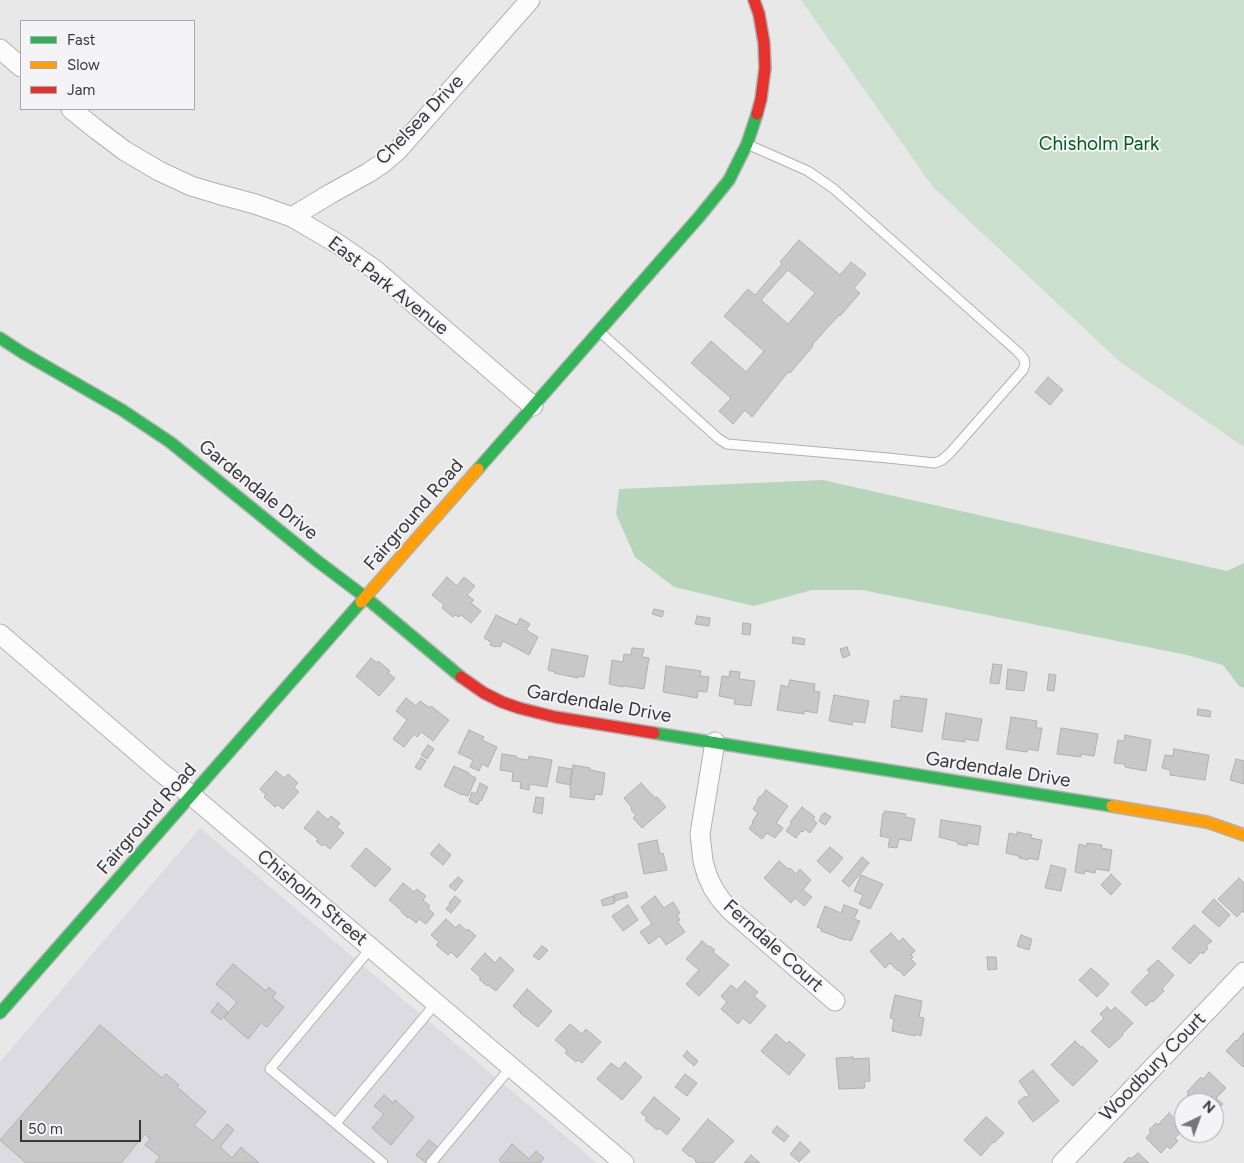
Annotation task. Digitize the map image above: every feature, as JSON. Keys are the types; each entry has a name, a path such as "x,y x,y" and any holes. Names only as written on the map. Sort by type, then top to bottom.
{"street":[{"name":"Chelsea Drive","path":"292,217 368,173 398,150 530,0"},
{"name":"Fairground Road","path":"0,1013 712,202 729,180 755,124 761,99 765,68 764,43 759,14 754,0"},
{"path":"0,49 20,66"},
{"name":"East Park Avenue","path":"72,110 125,151 159,170 191,186 256,204 292,217 338,244 374,270 533,406"},
{"name":"Gardendale Drive","path":"0,338 122,410 170,442 316,560 348,582 453,671 484,693 502,702 536,714 1171,815 1207,822 1244,835"},
{"name":"Chisholm Street","path":"0,634 624,1163"},
{"name":"Ferndale Court","path":"716,742 700,834 700,848 707,875 713,888 730,910 835,1001"},
{"name":"Woodbury Court","path":"1062,1163 1244,972"}],"lane":[{"path":"599,331 719,439 727,444 935,464 950,453 1023,370 1024,359 1018,352 834,189 808,171 747,144"},
{"path":"371,948 270,1069 383,1163"},
{"path":"336,1123 436,1003"},
{"path":"431,1163 511,1067"}],"shaded area":[{"path":"200,828 597,1163 0,1163 0,1062"}],"green space":[{"name":"Chisholm Park","path":"801,0 1244,0 1244,447 1120,362 933,187"},
{"path":"823,480 1227,571 1244,563 1244,688 1239,686 1223,665 1187,655 862,590 812,590 754,606 674,587 635,557 616,514 619,489"}],"building":[{"path":"799,240 840,275 851,262 866,274 854,288 860,293 812,345 790,373 788,372 752,417 745,410 733,424 719,411 731,398 691,363 711,341 746,372 764,351 724,316 748,289 755,295 782,264 780,262","holes":["788,270 815,293 788,324 761,300"]},
{"path":"1048,377 1063,390 1050,405 1035,392"},
{"path":"447,577 457,586 464,577 475,586 467,595 474,600 471,603 481,611 471,623 461,615 453,617 442,608 444,605 432,595"},
{"path":"654,609 664,611 662,617 652,614"},
{"path":"496,615 517,625 520,618 530,624 526,630 538,637 529,655 503,641 500,647 490,645 491,642 484,638"},
{"path":"697,616 710,618 709,626 695,624"},
{"path":"743,623 751,624 750,635 742,634"},
{"path":"793,637 805,639 804,645 792,643"},
{"path":"847,647 850,655 843,658 840,649"},
{"path":"632,648 644,649 642,657 649,658 644,689 609,684 612,660 623,662 624,654 631,655"},
{"path":"552,649 588,656 584,677 578,676 578,678 548,670"},
{"path":"371,658 390,671 388,673 395,678 379,696 356,676"},
{"path":"993,664 1002,665 999,684 990,683"},
{"path":"666,666 701,671 700,676 709,677 707,692 698,691 697,698 663,692"},
{"path":"1008,669 1027,672 1024,691 1006,689"},
{"path":"730,671 740,672 739,679 755,681 751,706 734,704 735,699 719,696 722,676 729,677"},
{"path":"1049,674 1056,675 1054,691 1047,690"},
{"path":"790,680 815,684 814,691 820,692 817,713 804,711 804,714 777,710 781,685 788,687"},
{"path":"834,695 869,701 865,723 853,721 852,725 829,721"},
{"path":"901,696 927,699 922,732 891,727 894,700 900,701"},
{"path":"406,698 416,706 420,701 430,708 431,706 449,720 433,741 422,732 417,737 414,734 404,747 393,739 407,720 396,711"},
{"path":"1198,709 1211,711 1210,717 1197,715"},
{"path":"946,713 982,719 978,741 965,739 965,742 942,739"},
{"path":"1011,717 1037,721 1036,728 1042,728 1038,751 1028,749 1027,752 1006,749"},
{"path":"1061,728 1098,734 1094,756 1081,754 1081,757 1057,754"},
{"path":"469,730 484,737 482,740 497,747 488,767 482,764 479,771 470,767 473,760 458,753"},
{"path":"1125,735 1151,740 1146,771 1125,767 1125,764 1114,763 1118,740 1124,741"},
{"path":"428,745 434,749 427,759 421,755"},
{"path":"1174,749 1209,755 1205,780 1170,775 1170,770 1162,768 1165,755 1173,756"},
{"path":"502,754 528,760 529,756 552,760 547,787 530,784 529,790 520,788 521,782 512,781 513,772 500,770"},
{"path":"421,758 426,761 420,770 415,767"},
{"path":"1236,759 1244,761 1244,784 1230,780"},
{"path":"573,765 605,773 602,795 595,794 594,800 570,797"},
{"path":"454,766 476,778 468,796 444,786"},
{"path":"559,767 572,769 570,785 556,782"},
{"path":"276,771 284,778 288,774 298,783 294,787 299,792 283,809 278,805 275,807 264,797 266,795 260,789"},
{"path":"480,783 488,787 478,805 469,801 472,792 476,794"},
{"path":"641,783 666,807 642,828 633,818 636,815 624,798"},
{"path":"766,790 788,806 776,823 783,828 775,838 767,833 762,839 749,829 758,813 753,809 757,800"},
{"path":"536,797 544,798 542,814 533,812"},
{"path":"802,807 815,817 813,820 817,823 810,833 805,829 796,838 786,831 792,823 790,822"},
{"path":"318,811 328,820 331,816 340,823 337,827 344,833 330,849 324,844 322,846 316,841 318,839 304,828"},
{"path":"885,811 906,814 905,817 915,819 911,841 899,839 897,848 888,847 890,838 880,836 883,813 885,814"},
{"path":"825,813 831,817 825,825 819,821 822,814"},
{"path":"941,820 981,826 978,845 967,843 967,846 957,844 958,842 939,837"},
{"path":"1017,832 1032,835 1031,838 1042,840 1038,860 1028,858 1028,860 1006,853 1009,833 1017,835"},
{"path":"657,840 660,854 663,853 667,870 644,874 638,844"},
{"path":"1087,843 1102,845 1101,848 1112,850 1109,871 1096,869 1095,873 1085,871 1084,874 1075,872 1079,844 1087,846"},
{"path":"439,844 451,855 443,865 430,854"},
{"path":"830,847 843,858 830,873 817,861"},
{"path":"366,848 391,869 375,887 351,866"},
{"path":"862,857 869,863 849,887 842,881"},
{"path":"779,861 796,874 800,869 811,880 803,890 812,897 804,906 795,898 791,903 764,878"},
{"path":"1051,865 1066,869 1061,891 1045,888"},
{"path":"1111,874 1121,884 1111,895 1101,885"},
{"path":"861,875 883,884 870,909 859,904 863,895 854,891"},
{"path":"458,877 463,881 455,891 449,886"},
{"path":"1239,878 1244,883 1244,913 1242,911 1237,917 1218,899"},
{"path":"403,883 414,892 417,889 426,896 423,900 430,906 428,908 434,914 426,924 419,919 416,923 408,918 389,900"},
{"path":"626,892 628,897 615,901 614,895"},
{"path":"455,896 461,901 451,913 446,909"},
{"path":"613,896 615,903 603,906 601,900"},
{"path":"655,896 664,908 673,902 680,913 677,915 680,920 677,921 685,932 666,945 660,936 649,944 640,932 652,924 641,907"},
{"path":"1214,899 1230,915 1219,927 1202,912"},
{"path":"628,905 638,920 623,931 612,916"},
{"path":"844,905 858,910 854,919 860,921 851,941 821,931 822,929 817,927 825,906 841,913"},
{"path":"446,919 456,928 459,924 476,936 457,958 451,952 448,955 436,945 439,942 431,935"},
{"path":"1194,925 1212,941 1206,946 1208,948 1203,954 1201,952 1190,964 1172,948"},
{"path":"891,933 899,942 903,938 915,951 911,955 913,957 911,959 916,964 904,976 890,963 885,968 870,951"},
{"path":"1021,935 1032,939 1029,950 1017,946"},
{"path":"702,941 715,950 713,952 729,965 699,996 686,984 699,970 686,959"},
{"path":"542,946 548,950 539,960 533,956"},
{"path":"485,953 495,963 500,957 514,970 496,991 479,979 481,978 471,969"},
{"path":"987,957 996,957 997,969 988,970"},
{"path":"1158,960 1174,975 1162,989 1164,991 1146,1006 1131,992 1150,972 1147,970"},
{"path":"233,964 266,991 269,987 276,993 272,997 284,1007 267,1027 261,1023 248,1039 224,1018 237,1002 216,984"},
{"path":"1091,968 1109,984 1097,997 1079,980"},
{"path":"745,981 758,992 754,996 766,1006 750,1024 743,1018 738,1024 721,1009 727,1002 721,996 731,985 737,990"},
{"path":"527,989 552,1011 538,1027 513,1006"},
{"path":"895,995 922,1001 919,1017 924,1018 921,1036 892,1031 894,1019 890,1018"},
{"path":"218,1003 228,1012 221,1020 211,1012"},
{"path":"1107,1007 1111,1011 1115,1007 1133,1023 1109,1048 1091,1031 1104,1018 1100,1014"},
{"path":"570,1024 582,1034 586,1029 601,1042 582,1063 578,1060 576,1062 565,1053 567,1050 555,1040"},
{"path":"100,1025 162,1078 166,1074 179,1085 177,1087 206,1112 194,1125 213,1141 227,1124 234,1130 220,1147 232,1158 241,1147 259,1163 155,1163 160,1157 145,1145 150,1139 145,1134 121,1163 26,1163 0,1140"},
{"path":"1244,1032 1244,1066 1243,1067 1226,1051"},
{"path":"776,1034 787,1044 789,1041 805,1055 789,1075 761,1051"},
{"path":"1075,1041 1098,1061 1073,1086 1051,1065"},
{"path":"687,1051 698,1061 694,1066 683,1056"},
{"path":"853,1057 853,1059 869,1058 870,1081 864,1082 865,1088 839,1089 836,1058"},
{"path":"625,1062 642,1077 622,1100 597,1079 611,1063 619,1069"},
{"path":"1033,1070 1059,1101 1033,1122 1018,1102 1029,1095 1019,1081"},
{"path":"1209,1072 1226,1088 1221,1093 1187,1092 1201,1077 1203,1079"},
{"path":"685,1074 697,1083 687,1096 675,1087"},
{"path":"384,1095 393,1103 395,1100 414,1117 391,1145 372,1128 384,1114 374,1106"},
{"path":"654,1097 680,1119 667,1135 659,1128 657,1130 645,1120 647,1118 641,1113"},
{"path":"1169,1113 1174,1118 1174,1143 1176,1143 1170,1149 1167,1146 1161,1153 1146,1138 1151,1132 1149,1130 1156,1123 1158,1125"},
{"path":"986,1117 1004,1133 981,1156 964,1140"},
{"path":"708,1119 734,1141 713,1163 697,1163 696,1160 682,1150"},
{"path":"777,1126 789,1136 784,1142 772,1132"},
{"path":"429,1140 440,1149 426,1163 416,1155"},
{"path":"800,1142 810,1151 799,1162 790,1154"},
{"path":"512,1144 529,1159 536,1151 544,1158 540,1163 502,1163 499,1160"},
{"path":"1138,1153 1149,1163 1123,1163 1129,1157 1131,1159"},
{"path":"751,1155 760,1163 744,1163"}],"traffic: fast":[{"path":"478,469 699,217 729,180 747,144 757,114"},
{"path":"0,338 122,410 170,442 316,560 365,597 461,677"},
{"path":"0,1013 361,602"},
{"path":"654,733 1112,806"}],"traffic: slow":[{"path":"361,602 478,469"},
{"path":"1112,806 1207,822 1244,835"}],"traffic: jam":[{"path":"754,0 759,14 764,43 765,68 757,114"},
{"path":"461,677 484,693 519,708 555,717 654,733"}]}
